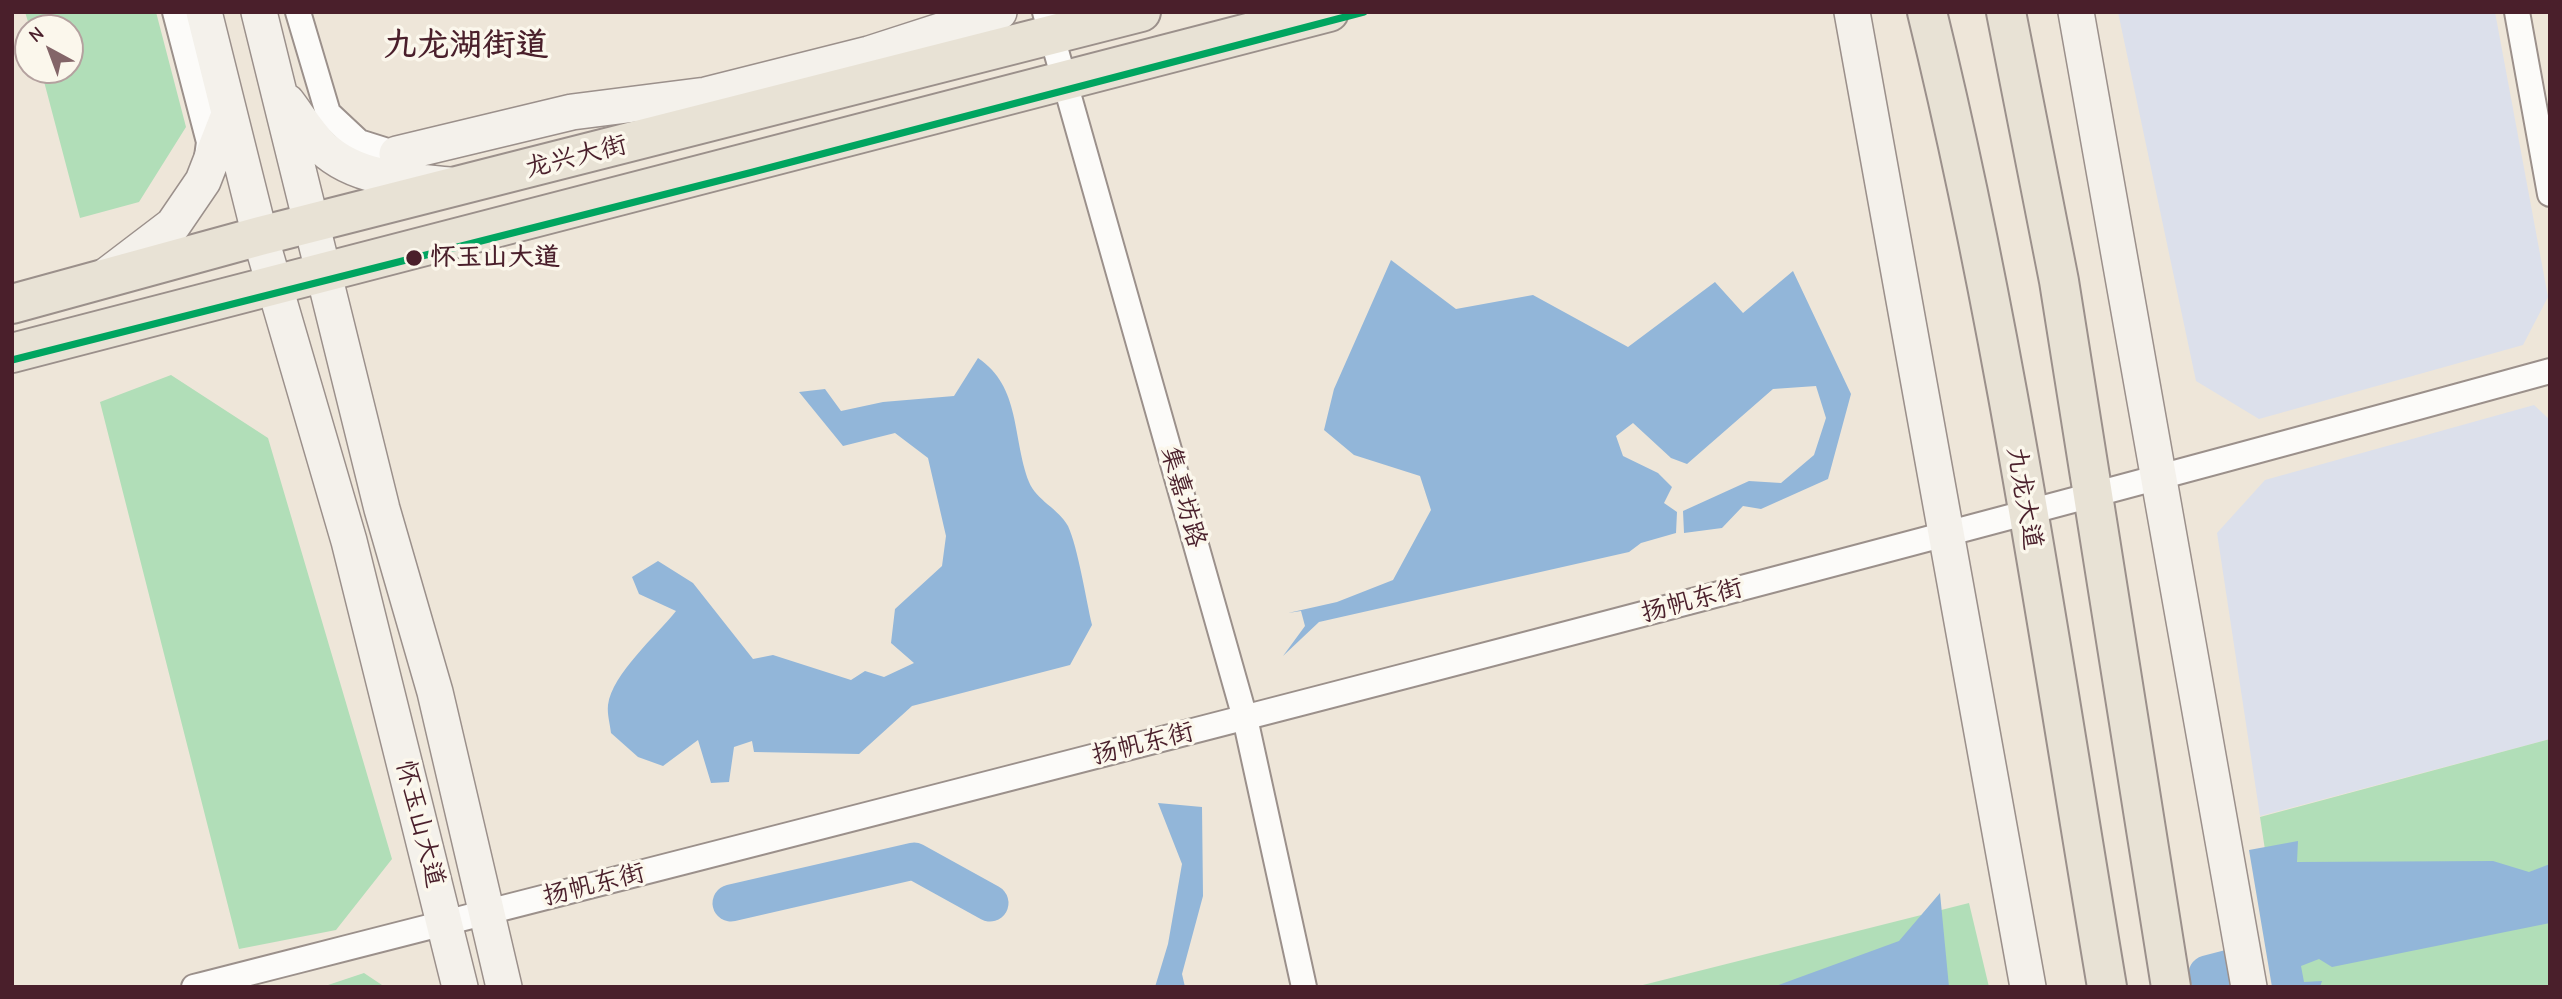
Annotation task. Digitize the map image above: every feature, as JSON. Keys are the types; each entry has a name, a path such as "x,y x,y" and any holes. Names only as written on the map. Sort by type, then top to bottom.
{"main road":[{"name":"怀玉山大道","path":"204,12 228,117 260,236 349,541 460,987"},
{"name":"怀玉山大道","path":"259,12 382,509 435,692 505,987"},
{"path":"397,153 572,112 706,95 869,54 999,12"},
{"name":"龙兴大街","path":"12,304 260,236 460,187 1048,24 1141,12"},
{"name":"龙兴大街","path":"12,353 1329,12"},
{"path":"1852,12 2028,987"},
{"path":"1910,12 1931,28"},
{"path":"2006,12 2017,54 2059,281 2091,497 2172,987"},
{"path":"2017,12 2017,54"},
{"path":"2076,12 2249,987"},
{"name":"九龙大道","path":"1931,28 1964,163 2028,513 2107,987"},
{"path":"279,90 318,143 345,163 375,176 460,187"},
{"path":"102,280 173,225 204,181 228,117"}],"street":[{"path":"175,12 209,142 204,181"},
{"path":"298,12 328,113 359,142 397,153"},
{"path":"2517,12 2550,194"},
{"name":"集嘉坊路","path":"1048,24 1245,718 1304,987"},
{"name":"扬帆东街","path":"194,987 1245,718 2091,497 2550,371"}],"shaded area":[{"path":"2118,12 2495,12 2548,297 2523,345 2259,419 2196,381"},
{"path":"2534,405 2550,420 2550,739 2260,816 2217,533 2265,480"}],"green space":[{"path":"156,12 186,127 139,202 80,218 45,84 84,84 84,14 26,14"},
{"path":"171,375 268,438 392,859 336,930 239,949 100,402"},
{"path":"2550,739 2550,987 2286,987 2260,817"},
{"path":"1969,903 1989,987 1635,987"},
{"path":"364,973 385,987 322,987"}],"water":[{"path":"1391,260 1456,309 1533,295 1628,347 1715,282 1743,313 1793,271 1851,394 1828,479 1761,509 1743,506 1722,528 1684,533 1683,511 1749,481 1781,483 1814,455 1826,418 1816,386 1773,389 1687,464 1671,458 1633,423 1616,436 1623,456 1658,473 1672,487 1664,503 1677,512 1676,533 1641,543 1629,552 1319,622 1283,656 1305,626 1301,611 1288,613 1337,602 1393,580 1431,510 1420,476 1354,455 1324,430 1334,389"},
{"path":"978,358 992,370 1009,398 1032,488 1064,520 1072,536 1092,625 1070,665 912,706 859,754 754,752 752,741 734,747 729,782 711,783 698,740 663,766 638,757 611,733 608,705 611,693 636,655 676,611 639,594 632,577 658,561 693,583 753,659 773,655 851,680 865,671 884,677 914,663 891,643 895,609 942,566 946,536 928,458 895,433 843,446 799,392 825,389 841,411 883,402 954,396"},
{"path":"1158,803 1202,807 1203,896 1182,974 1185,987 1155,987 1168,944 1182,864"},
{"path":"2298,841 2297,862 2493,861 2529,872 2550,864 2550,923 2332,967 2319,959 2301,966 2304,982 2322,981 2320,987 2272,987 2249,850"},
{"path":"1940,893 1949,987 1773,987 1899,941"}],"waterway":[{"path":"731,903 914,861 990,903"},
{"path":"2207,974 2234,967"}],"transit line":[{"path":"12,360 753,172 1364,12"}],"place":[{"name":"怀玉山大道","path":"414,258"}],"district":[{"name":"九龙湖街道","path":"466,46"}]}
